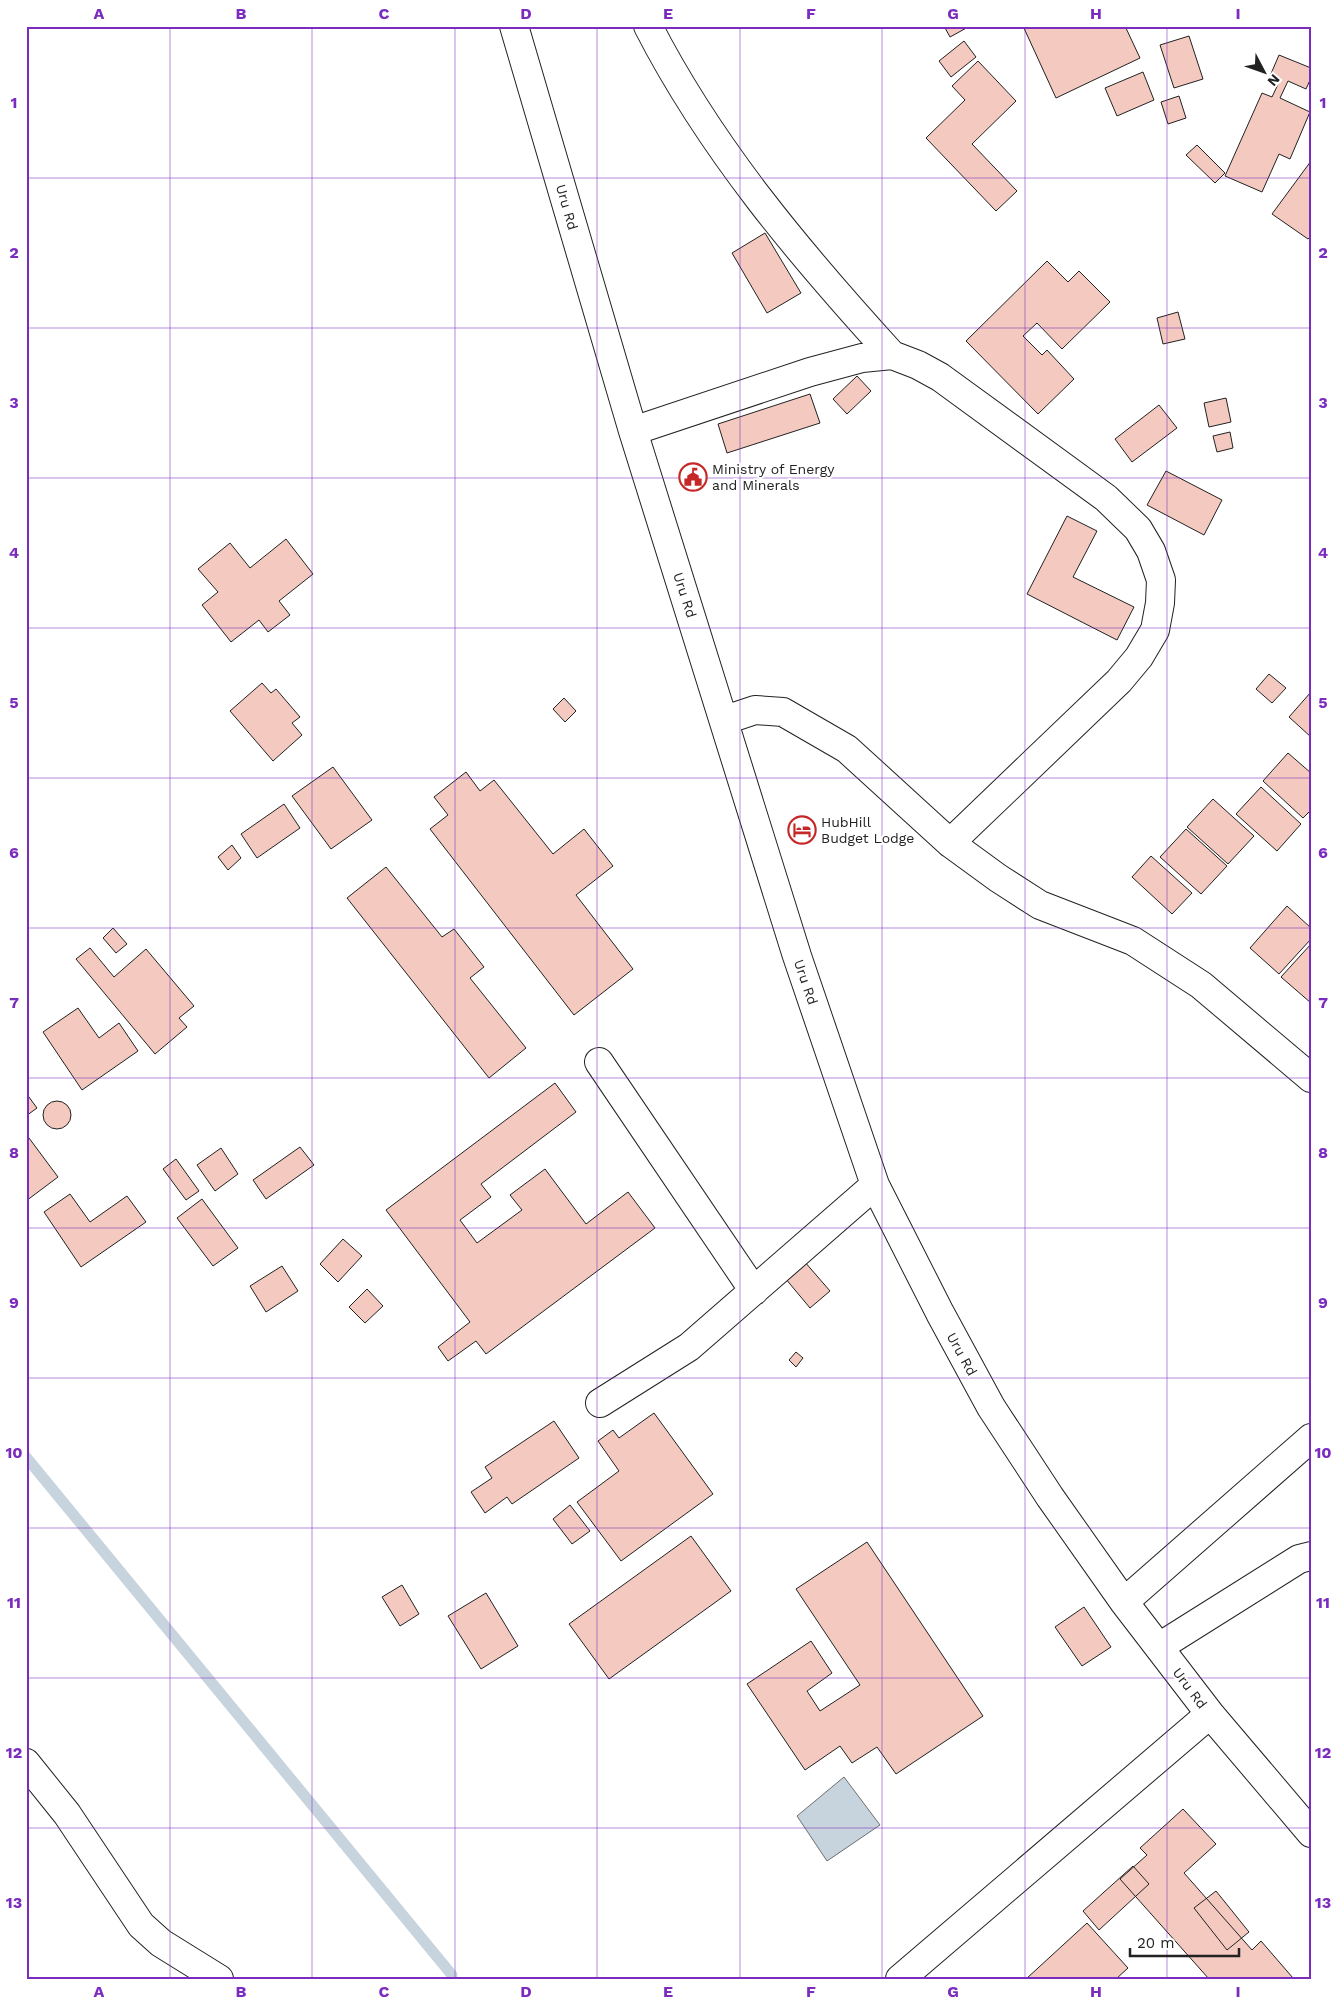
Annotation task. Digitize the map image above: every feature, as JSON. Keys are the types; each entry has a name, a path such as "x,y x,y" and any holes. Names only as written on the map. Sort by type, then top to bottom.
{"street":[{"name":"Uru Rd","path":"514,26 633,431 725,720 797,956 875,1185 991,1408 1050,1497 1124,1602 1210,1714 1311,1833"},
{"path":"648,26 700,118 729,160 812,266 892,356"},
{"path":"633,431 810,372 862,358 892,356 918,365 940,377 1106,498 1138,529 1151,551 1162,580 1155,630 1139,657 1119,681 950,843"},
{"path":"725,720 755,710 783,712 848,749 950,843 998,878 1040,905 1133,942 1201,986 1311,1078"},
{"path":"599,1062 754,1291"},
{"path":"600,1403 689,1347 875,1185"},
{"path":"1124,1602 1311,1438"},
{"path":"1158,1647 1298,1559 1311,1556"},
{"path":"900,1979 1210,1714"},
{"path":"26,1763 67,1814 142,1925 160,1943 218,1979"}],"shaded area":[{"path":"844,1777 880,1825 827,1861 797,1816"}],"building":[{"path":"944,26 970,26 950,37"},
{"path":"1023,26 1125,26 1140,58 1056,98"},
{"path":"1189,36 1203,79 1174,88 1160,45"},
{"path":"964,41 976,57 951,77 939,61"},
{"path":"1279,55 1311,68 1311,78 1306,89 1288,81 1280,98 1310,112 1290,159 1279,154 1262,192 1225,176 1262,93 1272,97 1280,80 1270,76"},
{"path":"978,61 1016,101 972,144 1017,191 996,211 926,138 965,100 952,86"},
{"path":"1143,72 1154,100 1117,116 1105,88"},
{"path":"1179,96 1186,118 1168,124 1161,102"},
{"path":"1197,145 1225,173 1215,183 1186,155"},
{"path":"1311,161 1311,236 1308,239 1272,214"},
{"path":"765,233 801,293 767,313 732,253"},
{"path":"1047,261 1068,282 1079,271 1110,302 1062,349 1037,323 1023,336 1042,355 1047,350 1074,379 1038,414 966,341"},
{"path":"1178,312 1185,339 1163,344 1157,318"},
{"path":"857,376 871,391 847,414 833,399"},
{"path":"810,394 820,423 727,453 718,424"},
{"path":"1226,398 1231,422 1209,427 1204,403"},
{"path":"1159,405 1177,428 1132,462 1115,439"},
{"path":"1230,432 1233,448 1217,452 1213,436"},
{"path":"1166,471 1222,500 1204,535 1147,505"},
{"path":"1067,516 1097,531 1073,577 1134,607 1117,640 1027,594"},
{"path":"286,539 313,574 279,601 290,615 268,632 259,620 231,642 202,605 218,592 198,569 230,543 250,568"},
{"path":"1269,674 1286,688 1272,703 1256,689"},
{"path":"262,683 271,693 276,689 300,717 292,723 302,735 273,761 230,711"},
{"path":"1311,692 1311,737 1289,717"},
{"path":"564,698 576,711 565,722 553,709"},
{"path":"1288,753 1311,773 1311,810 1303,818 1263,781"},
{"path":"333,767 372,820 331,849 292,796"},
{"path":"466,772 480,791 494,780 553,854 584,829 613,866 576,895 633,969 574,1015 430,829 448,815 434,797"},
{"path":"1261,787 1301,824 1277,851 1236,814"},
{"path":"1213,799 1254,836 1228,864 1187,827"},
{"path":"284,804 300,828 257,858 241,834"},
{"path":"1186,829 1227,866 1201,894 1160,857"},
{"path":"232,845 241,858 228,870 218,857"},
{"path":"1151,856 1192,893 1172,914 1132,877"},
{"path":"386,867 442,937 454,929 484,967 470,978 526,1048 489,1078 347,898"},
{"path":"1287,906 1311,928 1311,939 1279,974 1250,948"},
{"path":"113,928 127,944 116,953 103,938"},
{"path":"1311,944 1311,1003 1281,977"},
{"path":"90,948 114,977 146,949 194,1006 179,1018 187,1027 155,1054 76,959"},
{"path":"78,1008 99,1038 119,1023 138,1051 82,1090 43,1032"},
{"path":"555,1083 576,1112 481,1184 491,1197 460,1220 477,1243 522,1210 510,1195 545,1169 586,1224 628,1192 655,1228 486,1354 476,1341 448,1361 438,1347 470,1322 386,1210"},
{"path":"26,1093 37,1108 26,1116"},
{"path":"57,1101 67,1105 71,1115 67,1125 57,1129 47,1125 43,1115 47,1105"},
{"path":"26,1134 58,1177 26,1201"},
{"path":"300,1147 314,1165 266,1199 253,1180"},
{"path":"221,1148 238,1174 215,1191 197,1165"},
{"path":"176,1159 199,1191 186,1200 163,1169"},
{"path":"70,1194 90,1222 127,1196 146,1222 81,1267 44,1212"},
{"path":"202,1199 238,1248 213,1266 177,1218"},
{"path":"343,1239 362,1256 338,1282 320,1264"},
{"path":"804,1261 830,1291 810,1308 785,1278"},
{"path":"282,1266 298,1291 266,1312 250,1286"},
{"path":"367,1289 383,1306 365,1323 349,1307"},
{"path":"796,1352 803,1358 796,1367 789,1360"},
{"path":"654,1413 713,1494 621,1561 577,1502 619,1471 598,1441 613,1430 619,1438"},
{"path":"554,1421 579,1458 512,1504 507,1497 485,1513 471,1492 492,1478 485,1467"},
{"path":"570,1505 590,1531 572,1544 553,1519"},
{"path":"691,1536 731,1591 609,1679 569,1624"},
{"path":"867,1542 983,1716 896,1774 877,1747 852,1763 840,1746 805,1770 747,1684 811,1641 832,1673 807,1691 820,1711 860,1685 796,1589"},
{"path":"402,1585 419,1614 400,1626 382,1597"},
{"path":"486,1593 518,1646 481,1669 448,1616"},
{"path":"1084,1607 1111,1647 1082,1666 1055,1627"},
{"path":"1183,1809 1216,1844 1184,1873 1252,1950 1261,1941 1293,1978 1209,1979 1120,1879 1147,1855 1140,1848"},
{"path":"1133,1866 1149,1884 1099,1930 1083,1911"},
{"path":"1216,1891 1249,1932 1227,1950 1194,1908"},
{"path":"1087,1923 1128,1968 1116,1979 1026,1979"}],"waterway":[{"path":"26,1457 452,1975"}],"place":[{"name":"Ministry of Energy and Minerals","path":"693,477"},
{"name":"HubHill Budget Lodge","path":"802,830"}]}
